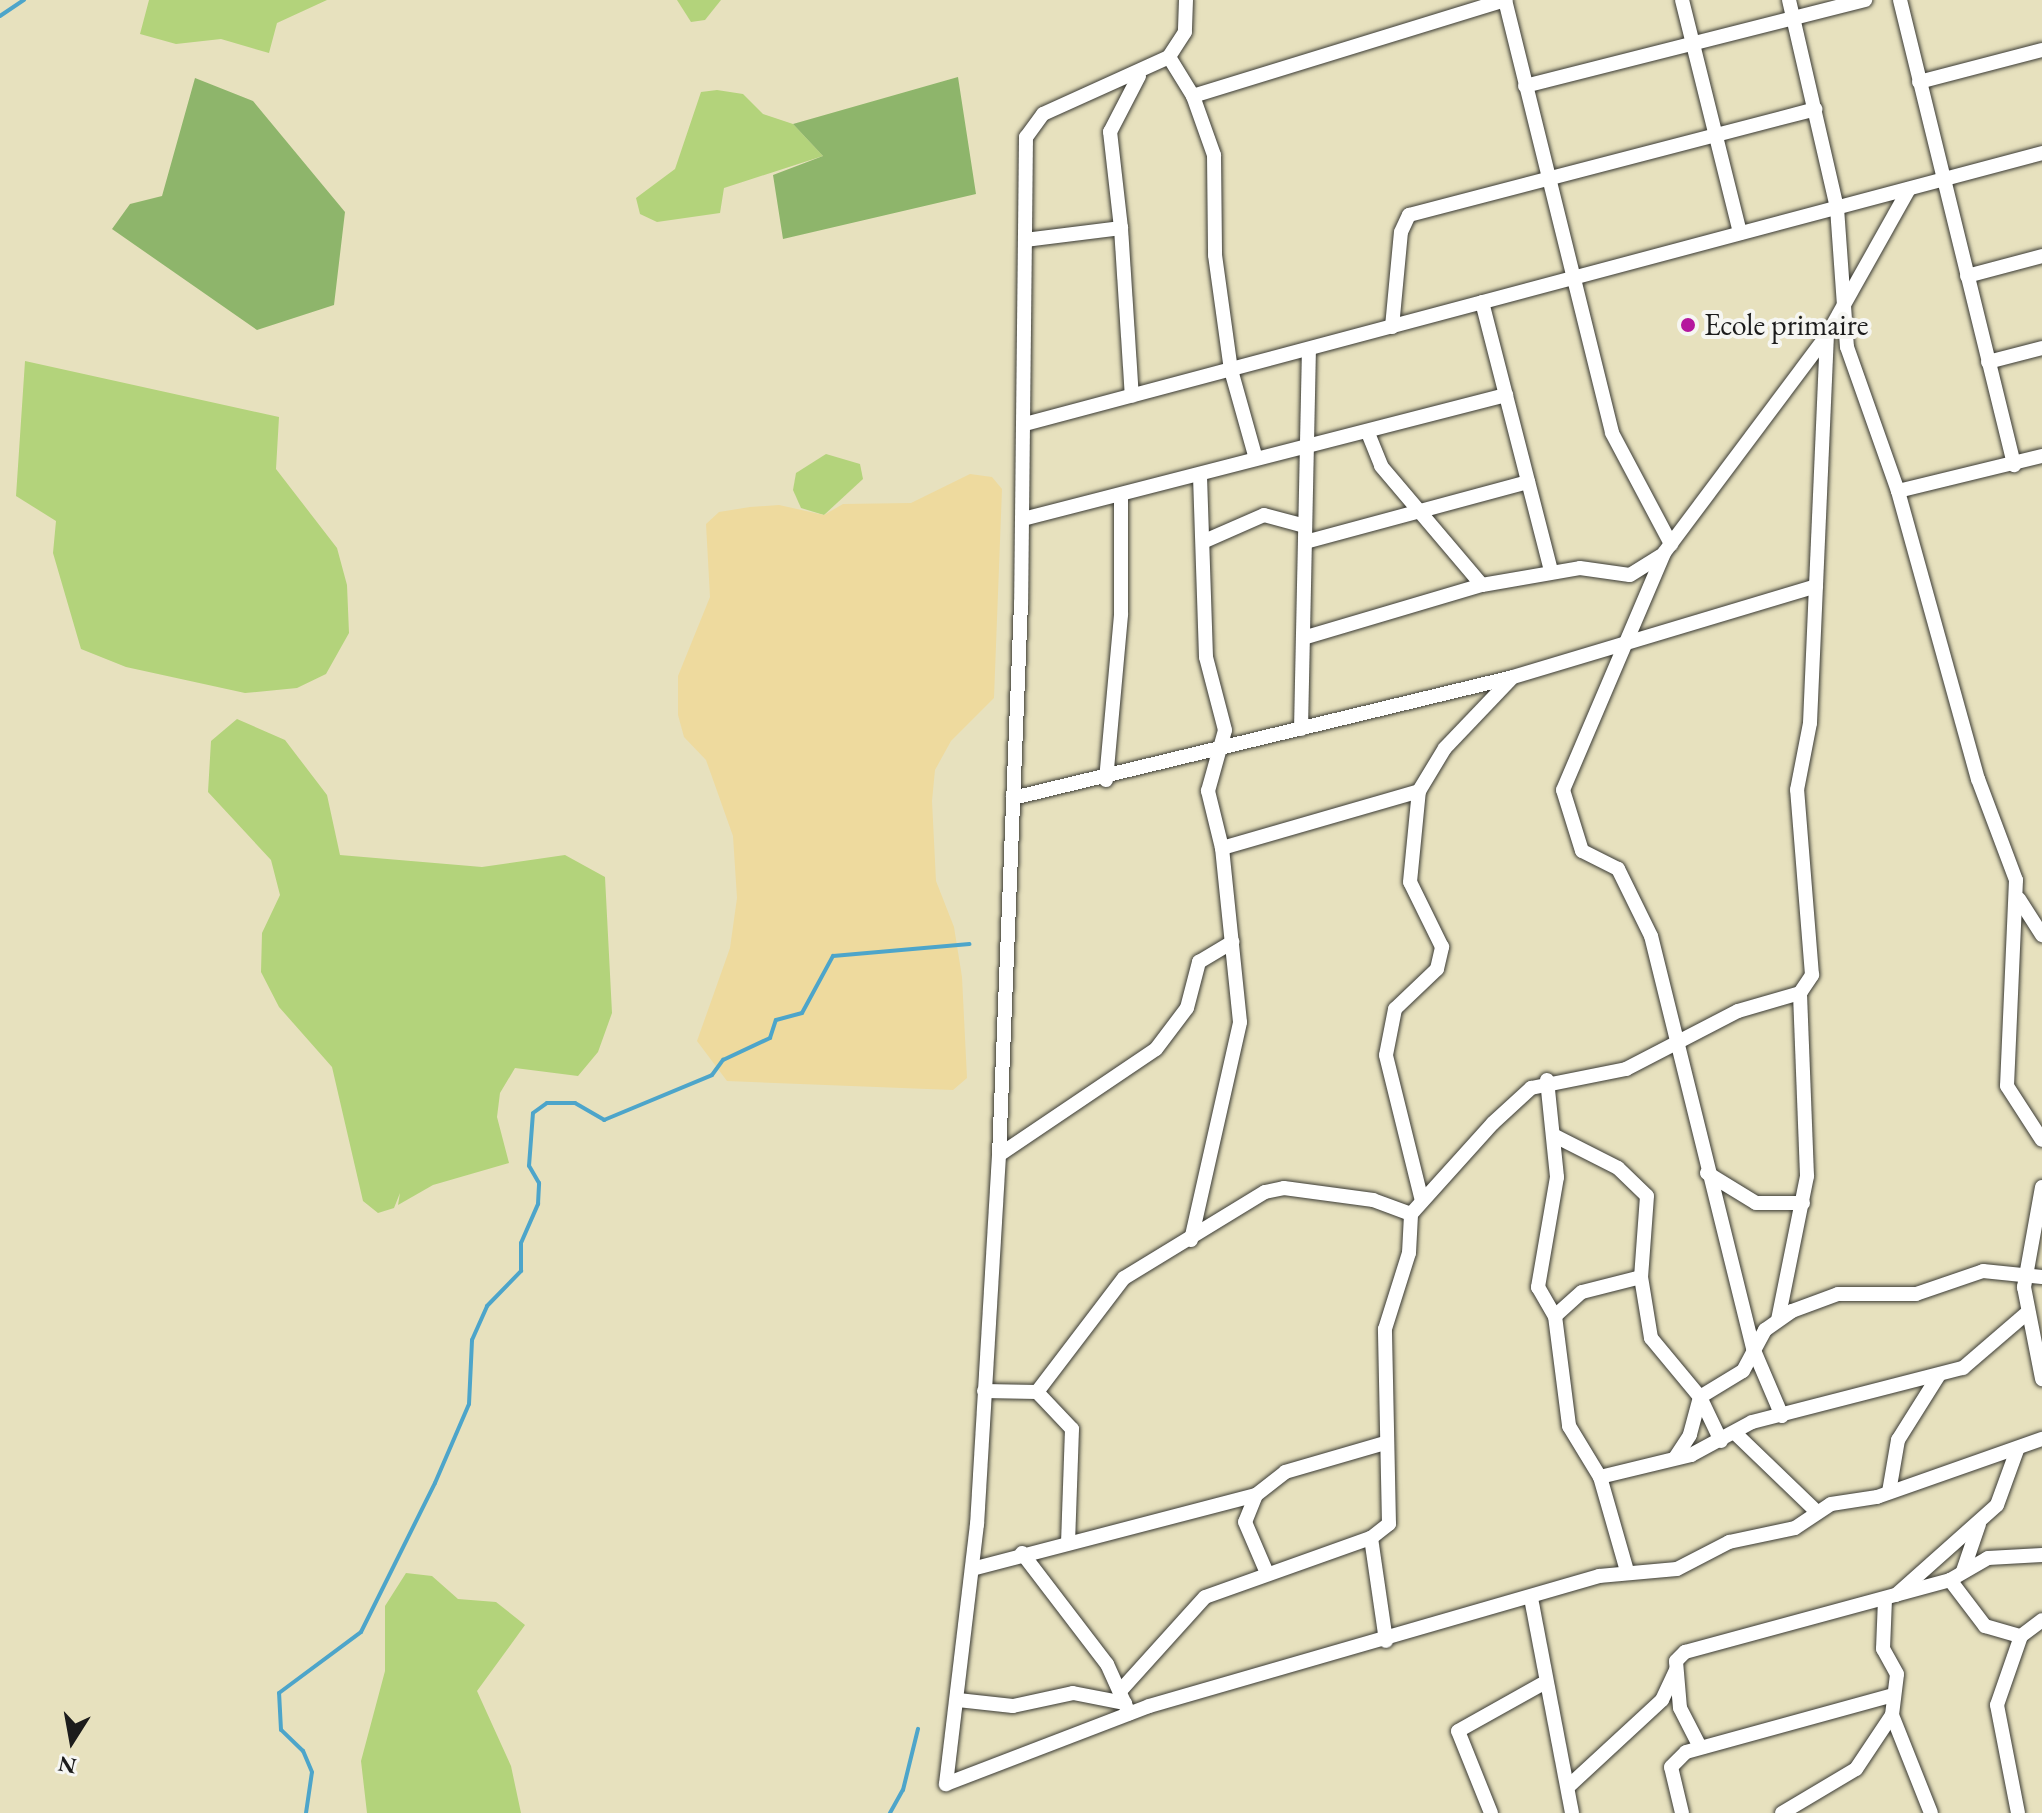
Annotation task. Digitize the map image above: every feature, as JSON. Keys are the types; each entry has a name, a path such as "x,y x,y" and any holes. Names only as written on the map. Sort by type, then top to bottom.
{"street":[{"path":"1186,0 1185,32 1169,57 1033,122 1024,158 1023,519 999,1155 972,1569 946,1784 1125,1702 1386,1641 1627,1571 1677,1569 1729,1542 1795,1528 1816,1511 1889,1492 2042,1439"},
{"path":"1193,96 1505,0 1612,433 1668,548"},
{"path":"1682,0 1740,233"},
{"path":"1789,0 1837,208 1841,301 1854,371 1898,491 1940,659 2019,899 2042,935"},
{"path":"1525,86 1865,0"},
{"path":"1900,0 2014,465"},
{"path":"1919,82 2042,50"},
{"path":"1169,57 1193,96 1214,155 1213,234 1231,370 1256,459"},
{"path":"1132,396 1121,228 1110,132 1142,72"},
{"path":"1392,327 1401,232 1409,215 1815,109"},
{"path":"1025,424 2042,153"},
{"path":"1782,1416 1753,1348 1673,1044 1651,936 1618,869 1582,851 1563,790 1668,548 1827,335 1841,301 1909,189"},
{"path":"1025,240 1121,228"},
{"path":"1967,276 2042,256"},
{"path":"1482,302 1551,571"},
{"path":"1778,1320 1803,1203 1800,993 1812,975 1797,790 1810,723 1827,335"},
{"path":"1988,362 2042,348"},
{"path":"1301,729 1309,350"},
{"path":"1023,519 1200,476 1256,459 1307,449 1506,395"},
{"path":"1368,433 1381,466 1482,585"},
{"path":"1898,491 2042,456"},
{"path":"1191,1240 1225,1061 1239,1030 1222,848 1208,791 1221,750 1223,719 1206,657 1207,540 1200,476"},
{"path":"1207,540 1264,515 1307,534 1422,511 1528,482"},
{"path":"1106,780 1121,614 1121,495"},
{"path":"1303,638 1482,585 1551,571 1630,575 1668,548"},
{"path":"1013,798 1106,780 1513,677 1816,586"},
{"path":"1422,1201 1385,1031 1395,1009 1437,969 1442,947 1410,882 1419,791 1445,748 1513,677"},
{"path":"1222,848 1419,791"},
{"path":"2019,899 2005,1062 2013,1103 2042,1140"},
{"path":"999,1155 1156,1049 1187,1008 1199,962 1232,942"},
{"path":"1125,1702 1197,1602 1267,1573 1371,1538 1389,1524 1385,1329 1409,1253 1411,1214 1518,1098 1547,1080 1626,1069 1738,1011 1800,993"},
{"path":"1547,1080 1553,1135 1554,1225 1537,1276 1555,1316 1567,1419 1600,1477 1627,1571"},
{"path":"1553,1135 1618,1168 1647,1196 1641,1277 1651,1338 1700,1397 1721,1441"},
{"path":"1707,1173 1756,1203 1803,1203"},
{"path":"2042,1187 2024,1271 2027,1313 2042,1379"},
{"path":"1037,1392 1124,1278 1191,1240 1225,1210 1284,1188 1373,1200 1411,1214"},
{"path":"1675,1458 1690,1435 1700,1397 1743,1371 1753,1348 1778,1320 1838,1294 1899,1297 1983,1271 2024,1271 2042,1277"},
{"path":"1555,1316 1582,1292 1641,1277"},
{"path":"1600,1477 1675,1458 1782,1416 1939,1375 1982,1355 2027,1313"},
{"path":"1889,1492 1898,1440 1939,1375"},
{"path":"984,1391 1037,1392 1072,1429 1068,1541"},
{"path":"1736,1434 1816,1511"},
{"path":"972,1569 1068,1541 1256,1495 1285,1472 1385,1443"},
{"path":"1931,1813 1892,1715 1897,1674 1883,1649 1890,1597 1979,1524 2007,1493 2017,1450"},
{"path":"1256,1495 1245,1522 1267,1573"},
{"path":"1963,1571 1979,1524"},
{"path":"1371,1538 1386,1641"},
{"path":"1022,1553 1125,1702"},
{"path":"1570,1785 1662,1700 1685,1652 1950,1580 1992,1557 2042,1555"},
{"path":"1950,1580 1985,1626 2021,1636"},
{"path":"1531,1598 1542,1684 1570,1785 1572,1813"},
{"path":"2018,1813 1997,1705 2021,1636 2042,1620"},
{"path":"1676,1670 1680,1708 1700,1747"},
{"path":"1491,1813 1458,1731 1542,1684"},
{"path":"958,1700 1013,1706 1073,1693 1125,1702"},
{"path":"1682,1813 1671,1767 1700,1747 1893,1695"},
{"path":"1782,1813 1856,1769 1892,1715"}],"green space":[{"path":"149,0 327,0 277,23 269,53 221,39 176,44 140,34"},
{"path":"677,0 721,0 705,20 691,22"},
{"path":"958,77 976,194 783,239 773,175 823,156 793,124"},
{"path":"195,78 253,101 345,212 334,305 257,330 112,229 130,204 162,196"},
{"path":"717,90 743,94 763,114 793,124 823,156 724,188 720,213 657,222 640,214 636,198 675,169 701,92"},
{"path":"25,361 279,417 276,469 337,548 347,585 349,633 326,674 297,688 245,693 126,667 81,649 53,553 56,521 16,496"},
{"path":"826,454 860,464 863,479 824,515 801,508 793,490 796,473"},
{"path":"237,719 285,740 327,795 340,855 482,867 565,855 605,877 612,1013 598,1052 578,1076 515,1068 500,1093 497,1117 509,1163 433,1185 398,1205 400,1193 394,1208 378,1213 363,1201 332,1067 279,1007 261,972 262,933 280,895 271,860 208,792 211,741"},
{"path":"406,1573 432,1576 458,1599 496,1602 525,1625 477,1691 511,1766 521,1813 367,1813 361,1761 385,1671 385,1606"}],"sand":[{"path":"970,474 992,477 1002,489 994,698 951,741 935,770 932,801 936,881 954,927 962,977 967,1078 953,1090 727,1081 697,1041 730,948 737,898 733,836 706,760 684,737 678,715 678,676 710,597 706,524 719,512 750,507 779,505 824,515 843,504 911,503"}],"waterway":[{"path":"0,16 24,0"},
{"path":"306,1813 312,1772 303,1751 281,1730 279,1693 361,1632 435,1483 469,1404 472,1340 487,1306 521,1271 521,1243 538,1204 539,1183 529,1166 533,1113 547,1103 575,1103 604,1120 712,1075 723,1060 770,1038 776,1020 802,1013 833,956 969,944"},
{"path":"890,1813 903,1790 918,1729"}],"place":[{"name":"Ecole primaire","path":"1688,325"}]}
